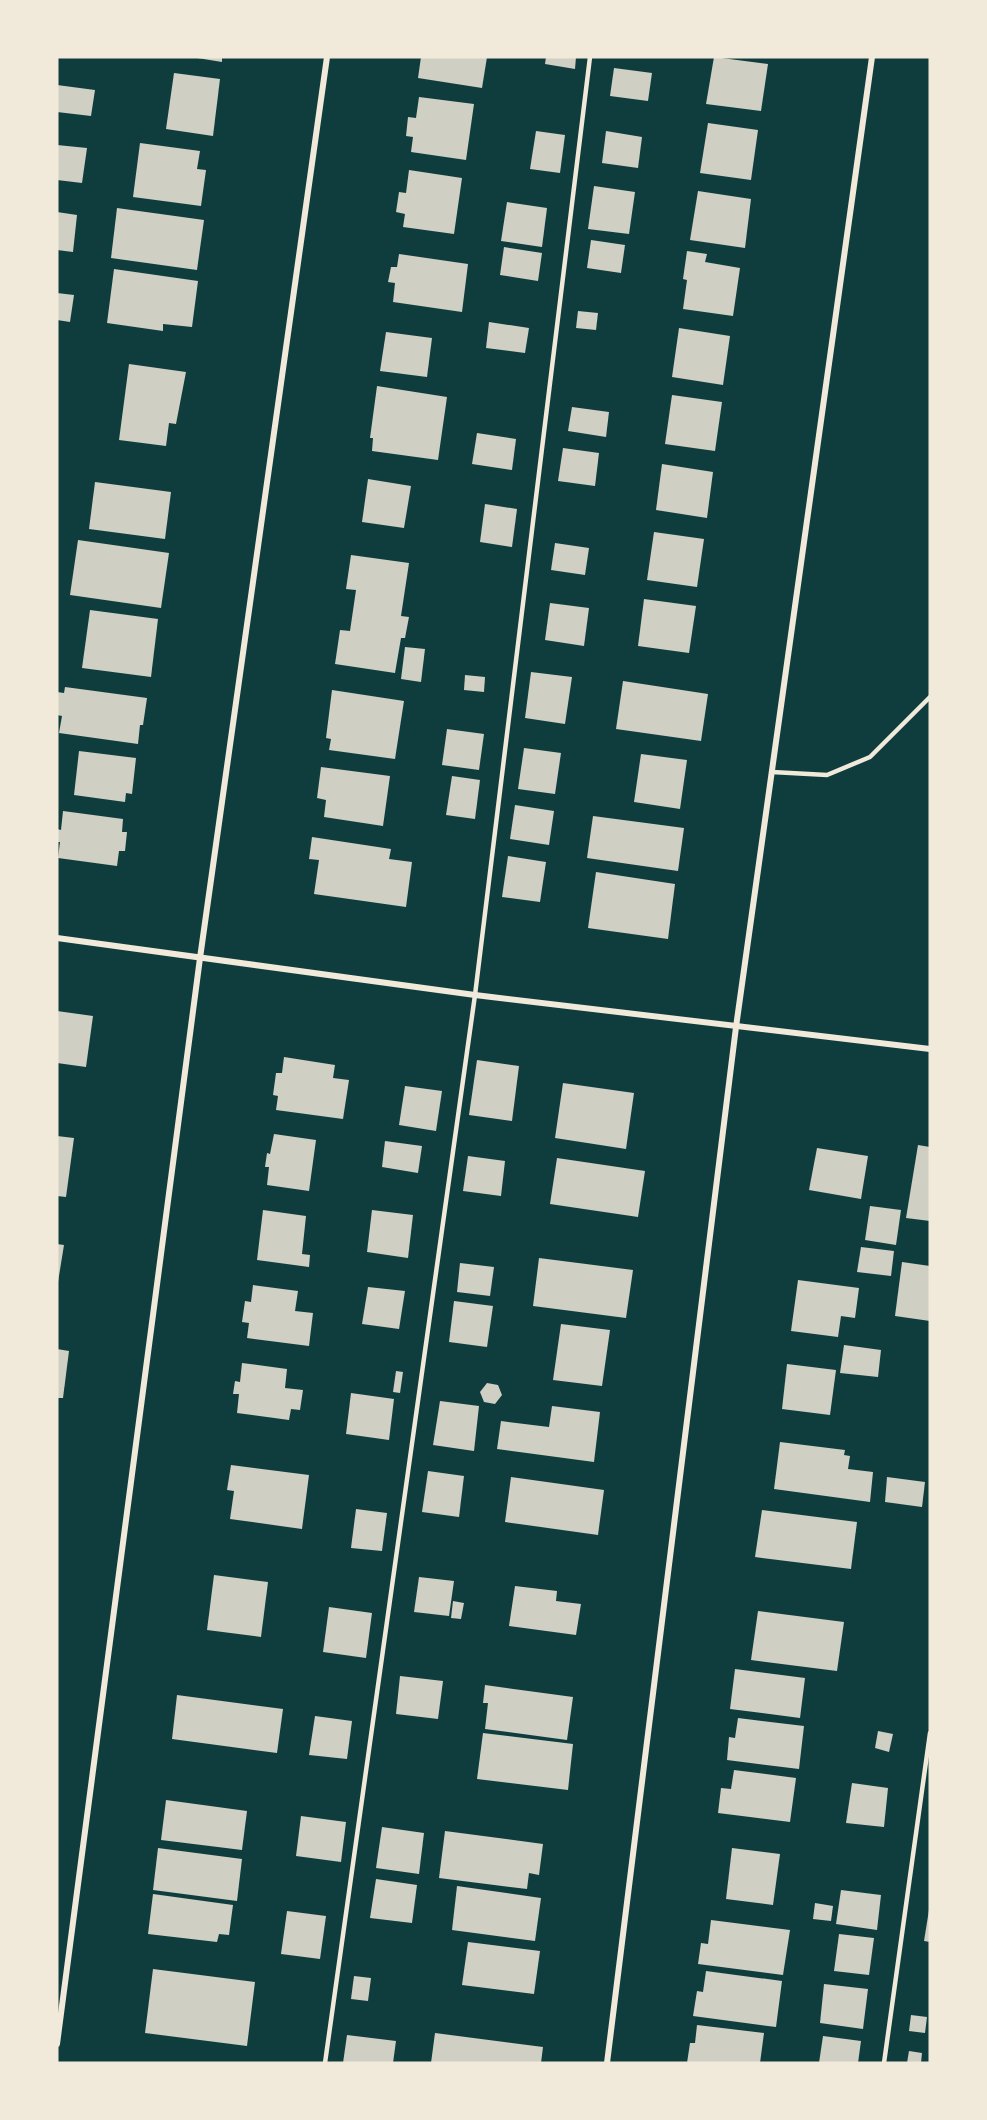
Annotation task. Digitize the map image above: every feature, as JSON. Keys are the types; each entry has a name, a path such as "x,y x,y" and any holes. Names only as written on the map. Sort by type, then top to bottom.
{"street":[{"path":"57,2044 200,958 327,57"},
{"path":"607,2063 736,1027 872,57"},
{"path":"57,938 475,995 930,1049"}],"lane":[{"path":"325,2063 475,995 590,57"},
{"path":"772,772 827,775 870,757 930,697"},
{"path":"884,2063 930,1733"}],"building":[{"path":"191,57 222,57 222,62"},
{"path":"421,57 487,57 482,88 418,78"},
{"path":"546,57 576,57 575,69 545,64"},
{"path":"714,57 768,64 761,111 706,104"},
{"path":"614,68 652,73 648,101 610,96"},
{"path":"174,73 220,79 213,136 166,129"},
{"path":"57,85 95,90 91,116 57,112"},
{"path":"419,97 474,104 466,160 411,152 413,137 406,136 408,117 416,118"},
{"path":"708,123 758,130 751,180 700,173"},
{"path":"536,131 565,135 560,173 530,169"},
{"path":"606,131 642,137 638,168 602,163"},
{"path":"140,143 200,151 197,169 206,170 201,206 133,197"},
{"path":"57,145 87,148 82,183 57,180"},
{"path":"409,170 462,178 454,234 403,227 405,214 396,212 399,192 406,193"},
{"path":"594,186 635,192 629,234 588,229"},
{"path":"698,191 751,199 745,248 690,240"},
{"path":"507,202 547,208 542,247 501,241"},
{"path":"117,208 204,220 197,270 111,258"},
{"path":"57,212 77,215 73,252 57,250"},
{"path":"591,240 625,245 621,273 587,268"},
{"path":"504,247 542,253 538,281 500,275"},
{"path":"687,251 707,254 705,262 740,268 733,316 683,309 687,280 683,279"},
{"path":"399,254 468,264 462,312 393,302 395,283 388,282 391,267 397,267"},
{"path":"114,269 198,281 192,327 163,324 163,331 107,323"},
{"path":"57,293 74,295 70,322 57,320"},
{"path":"578,311 598,313 596,330 576,328"},
{"path":"489,322 529,328 525,353 486,348"},
{"path":"679,328 730,336 723,385 672,377"},
{"path":"386,332 432,338 427,377 380,371"},
{"path":"129,364 186,372 176,424 169,423 166,446 119,440"},
{"path":"377,386 447,397 438,460 372,451 373,438 370,438"},
{"path":"672,395 722,402 715,451 665,444"},
{"path":"572,407 609,412 606,437 568,431"},
{"path":"477,433 516,439 512,470 472,464"},
{"path":"563,448 599,453 595,486 558,481"},
{"path":"662,464 713,472 707,518 656,510"},
{"path":"368,479 411,486 404,528 362,522"},
{"path":"95,482 171,492 165,539 89,529"},
{"path":"485,504 517,509 512,547 480,542"},
{"path":"654,532 704,539 697,587 647,580"},
{"path":"78,540 169,553 161,608 70,595"},
{"path":"555,543 589,548 585,575 551,570"},
{"path":"351,555 409,563 401,616 409,617 405,638 401,638 395,673 335,664 340,630 350,631 356,590 346,589"},
{"path":"644,599 696,606 689,653 638,646"},
{"path":"550,603 589,608 584,646 545,640"},
{"path":"90,610 158,619 151,677 82,668"},
{"path":"405,647 425,649 421,682 401,679"},
{"path":"531,672 572,677 565,724 525,718"},
{"path":"465,675 485,677 484,692 464,690"},
{"path":"623,681 708,694 701,741 616,729"},
{"path":"65,687 147,698 138,744 59,733 62,716 57,715 57,692 64,693"},
{"path":"332,690 404,701 395,759 329,750 331,739 326,738"},
{"path":"447,729 484,734 479,770 442,765"},
{"path":"524,748 561,753 555,794 518,789"},
{"path":"79,751 136,758 132,794 126,793 125,802 74,795"},
{"path":"641,754 687,760 680,809 634,802"},
{"path":"321,767 390,776 383,826 324,817 326,800 317,798"},
{"path":"452,776 480,780 475,819 446,815"},
{"path":"515,805 554,811 549,845 510,839"},
{"path":"63,811 123,819 122,832 127,832 125,851 119,851 117,866 58,858 60,842 57,842 57,829 61,830"},
{"path":"593,816 684,828 678,871 587,858"},
{"path":"312,837 391,849 389,859 412,862 406,907 314,894 319,860 309,859"},
{"path":"508,856 546,862 540,902 502,897"},
{"path":"596,872 675,884 668,939 588,928"},
{"path":"57,1011 93,1016 86,1067 57,1063"},
{"path":"284,1057 335,1065 333,1078 349,1080 343,1119 276,1110 278,1096 273,1095 276,1073 282,1073"},
{"path":"477,1060 519,1066 512,1121 469,1115"},
{"path":"563,1083 634,1093 626,1149 555,1138"},
{"path":"405,1086 442,1091 436,1131 399,1125"},
{"path":"274,1134 316,1140 309,1191 267,1185 269,1167 265,1167"},
{"path":"57,1136 74,1138 66,1197 57,1196"},
{"path":"385,1141 422,1146 418,1173 382,1167"},
{"path":"918,1145 930,1147 930,1221 906,1218"},
{"path":"817,1148 868,1156 861,1199 809,1190"},
{"path":"468,1156 505,1161 501,1196 463,1191"},
{"path":"557,1158 645,1171 638,1217 550,1204"},
{"path":"870,1206 901,1210 896,1245 865,1240"},
{"path":"263,1210 306,1216 302,1254 310,1255 309,1267 257,1260"},
{"path":"372,1210 413,1215 408,1258 367,1252"},
{"path":"57,1244 64,1245 58,1282 57,1282"},
{"path":"861,1247 894,1251 891,1276 857,1272"},
{"path":"539,1258 633,1270 626,1318 533,1306"},
{"path":"902,1262 930,1266 930,1321 895,1316"},
{"path":"460,1263 494,1267 490,1296 457,1292"},
{"path":"798,1280 859,1288 855,1318 841,1316 838,1337 791,1331"},
{"path":"253,1285 298,1291 295,1311 313,1313 309,1346 247,1338 249,1323 242,1322 245,1301 251,1302"},
{"path":"368,1287 405,1291 399,1329 362,1324"},
{"path":"454,1301 493,1306 487,1347 449,1342"},
{"path":"561,1324 610,1330 602,1386 553,1380"},
{"path":"844,1345 881,1350 878,1377 840,1373"},
{"path":"57,1349 69,1351 63,1398 57,1398"},
{"path":"242,1363 287,1369 285,1388 303,1390 300,1410 291,1409 289,1420 237,1413 239,1394 233,1394 235,1381 240,1382"},
{"path":"787,1364 836,1370 830,1415 782,1409"},
{"path":"396,1371 403,1372 400,1393 393,1392"},
{"path":"487,1383 498,1385 502,1395 495,1404 484,1402 480,1392"},
{"path":"351,1393 394,1399 389,1440 346,1434"},
{"path":"440,1401 479,1406 474,1451 433,1445"},
{"path":"552,1406 600,1412 594,1462 497,1449 501,1421 549,1427"},
{"path":"780,1442 845,1450 844,1455 850,1456 848,1469 873,1472 870,1502 774,1489"},
{"path":"231,1465 309,1475 302,1529 230,1519 234,1491 227,1490"},
{"path":"428,1471 464,1476 459,1517 422,1512"},
{"path":"511,1477 604,1490 598,1535 505,1522"},
{"path":"887,1477 925,1482 922,1507 885,1502"},
{"path":"356,1509 387,1513 382,1551 351,1548"},
{"path":"762,1510 857,1522 851,1569 755,1557"},
{"path":"214,1575 268,1582 261,1637 207,1630"},
{"path":"419,1577 454,1581 449,1616 414,1612"},
{"path":"515,1586 557,1591 556,1601 581,1604 576,1635 509,1626"},
{"path":"453,1601 464,1603 461,1619 451,1618"},
{"path":"329,1607 372,1613 366,1658 323,1652"},
{"path":"758,1611 844,1622 837,1671 751,1660"},
{"path":"735,1669 805,1678 800,1718 730,1709"},
{"path":"400,1676 443,1681 438,1719 396,1714"},
{"path":"485,1685 573,1697 567,1740 485,1729 488,1703 483,1703"},
{"path":"177,1695 283,1709 277,1753 172,1739"},
{"path":"315,1716 352,1721 347,1759 309,1755"},
{"path":"738,1718 804,1726 799,1769 727,1760 729,1737 735,1738"},
{"path":"878,1731 893,1734 889,1752 875,1748"},
{"path":"483,1733 573,1744 568,1790 477,1779"},
{"path":"734,1770 796,1778 790,1822 718,1813 721,1788 731,1789"},
{"path":"852,1783 888,1788 884,1827 846,1823"},
{"path":"166,1800 247,1811 242,1850 161,1840"},
{"path":"301,1816 346,1822 341,1862 296,1856"},
{"path":"382,1827 424,1833 419,1874 376,1868"},
{"path":"445,1831 543,1844 539,1875 529,1873 527,1889 439,1878"},
{"path":"158,1848 242,1859 237,1901 153,1890"},
{"path":"732,1848 780,1854 773,1905 726,1899"},
{"path":"376,1879 417,1885 412,1923 370,1918"},
{"path":"457,1886 541,1898 535,1941 452,1930"},
{"path":"841,1890 881,1895 877,1930 836,1924"},
{"path":"153,1894 233,1905 229,1935 219,1934 217,1942 148,1934"},
{"path":"815,1903 833,1906 831,1921 813,1919"},
{"path":"930,1910 930,1942 924,1941"},
{"path":"287,1911 326,1916 320,1959 281,1954"},
{"path":"711,1920 790,1930 783,1975 698,1964 701,1943 708,1944"},
{"path":"839,1934 874,1938 869,1975 834,1971"},
{"path":"468,1942 540,1951 534,1994 462,1985"},
{"path":"153,1969 255,1982 247,2046 145,2033"},
{"path":"706,1971 782,1981 776,2027 693,2016 697,1991 703,1992"},
{"path":"354,1976 371,1978 368,2001 351,1999"},
{"path":"824,1984 868,1989 863,2029 820,2023"},
{"path":"911,2015 927,2017 925,2033 909,2031"},
{"path":"697,2025 764,2033 760,2063 687,2063 690,2043 695,2043"},
{"path":"435,2033 543,2047 541,2063 431,2063"},
{"path":"347,2035 396,2041 393,2063 343,2063"},
{"path":"823,2036 861,2041 858,2063 819,2063"},
{"path":"909,2051 922,2053 921,2063 907,2063"}]}
